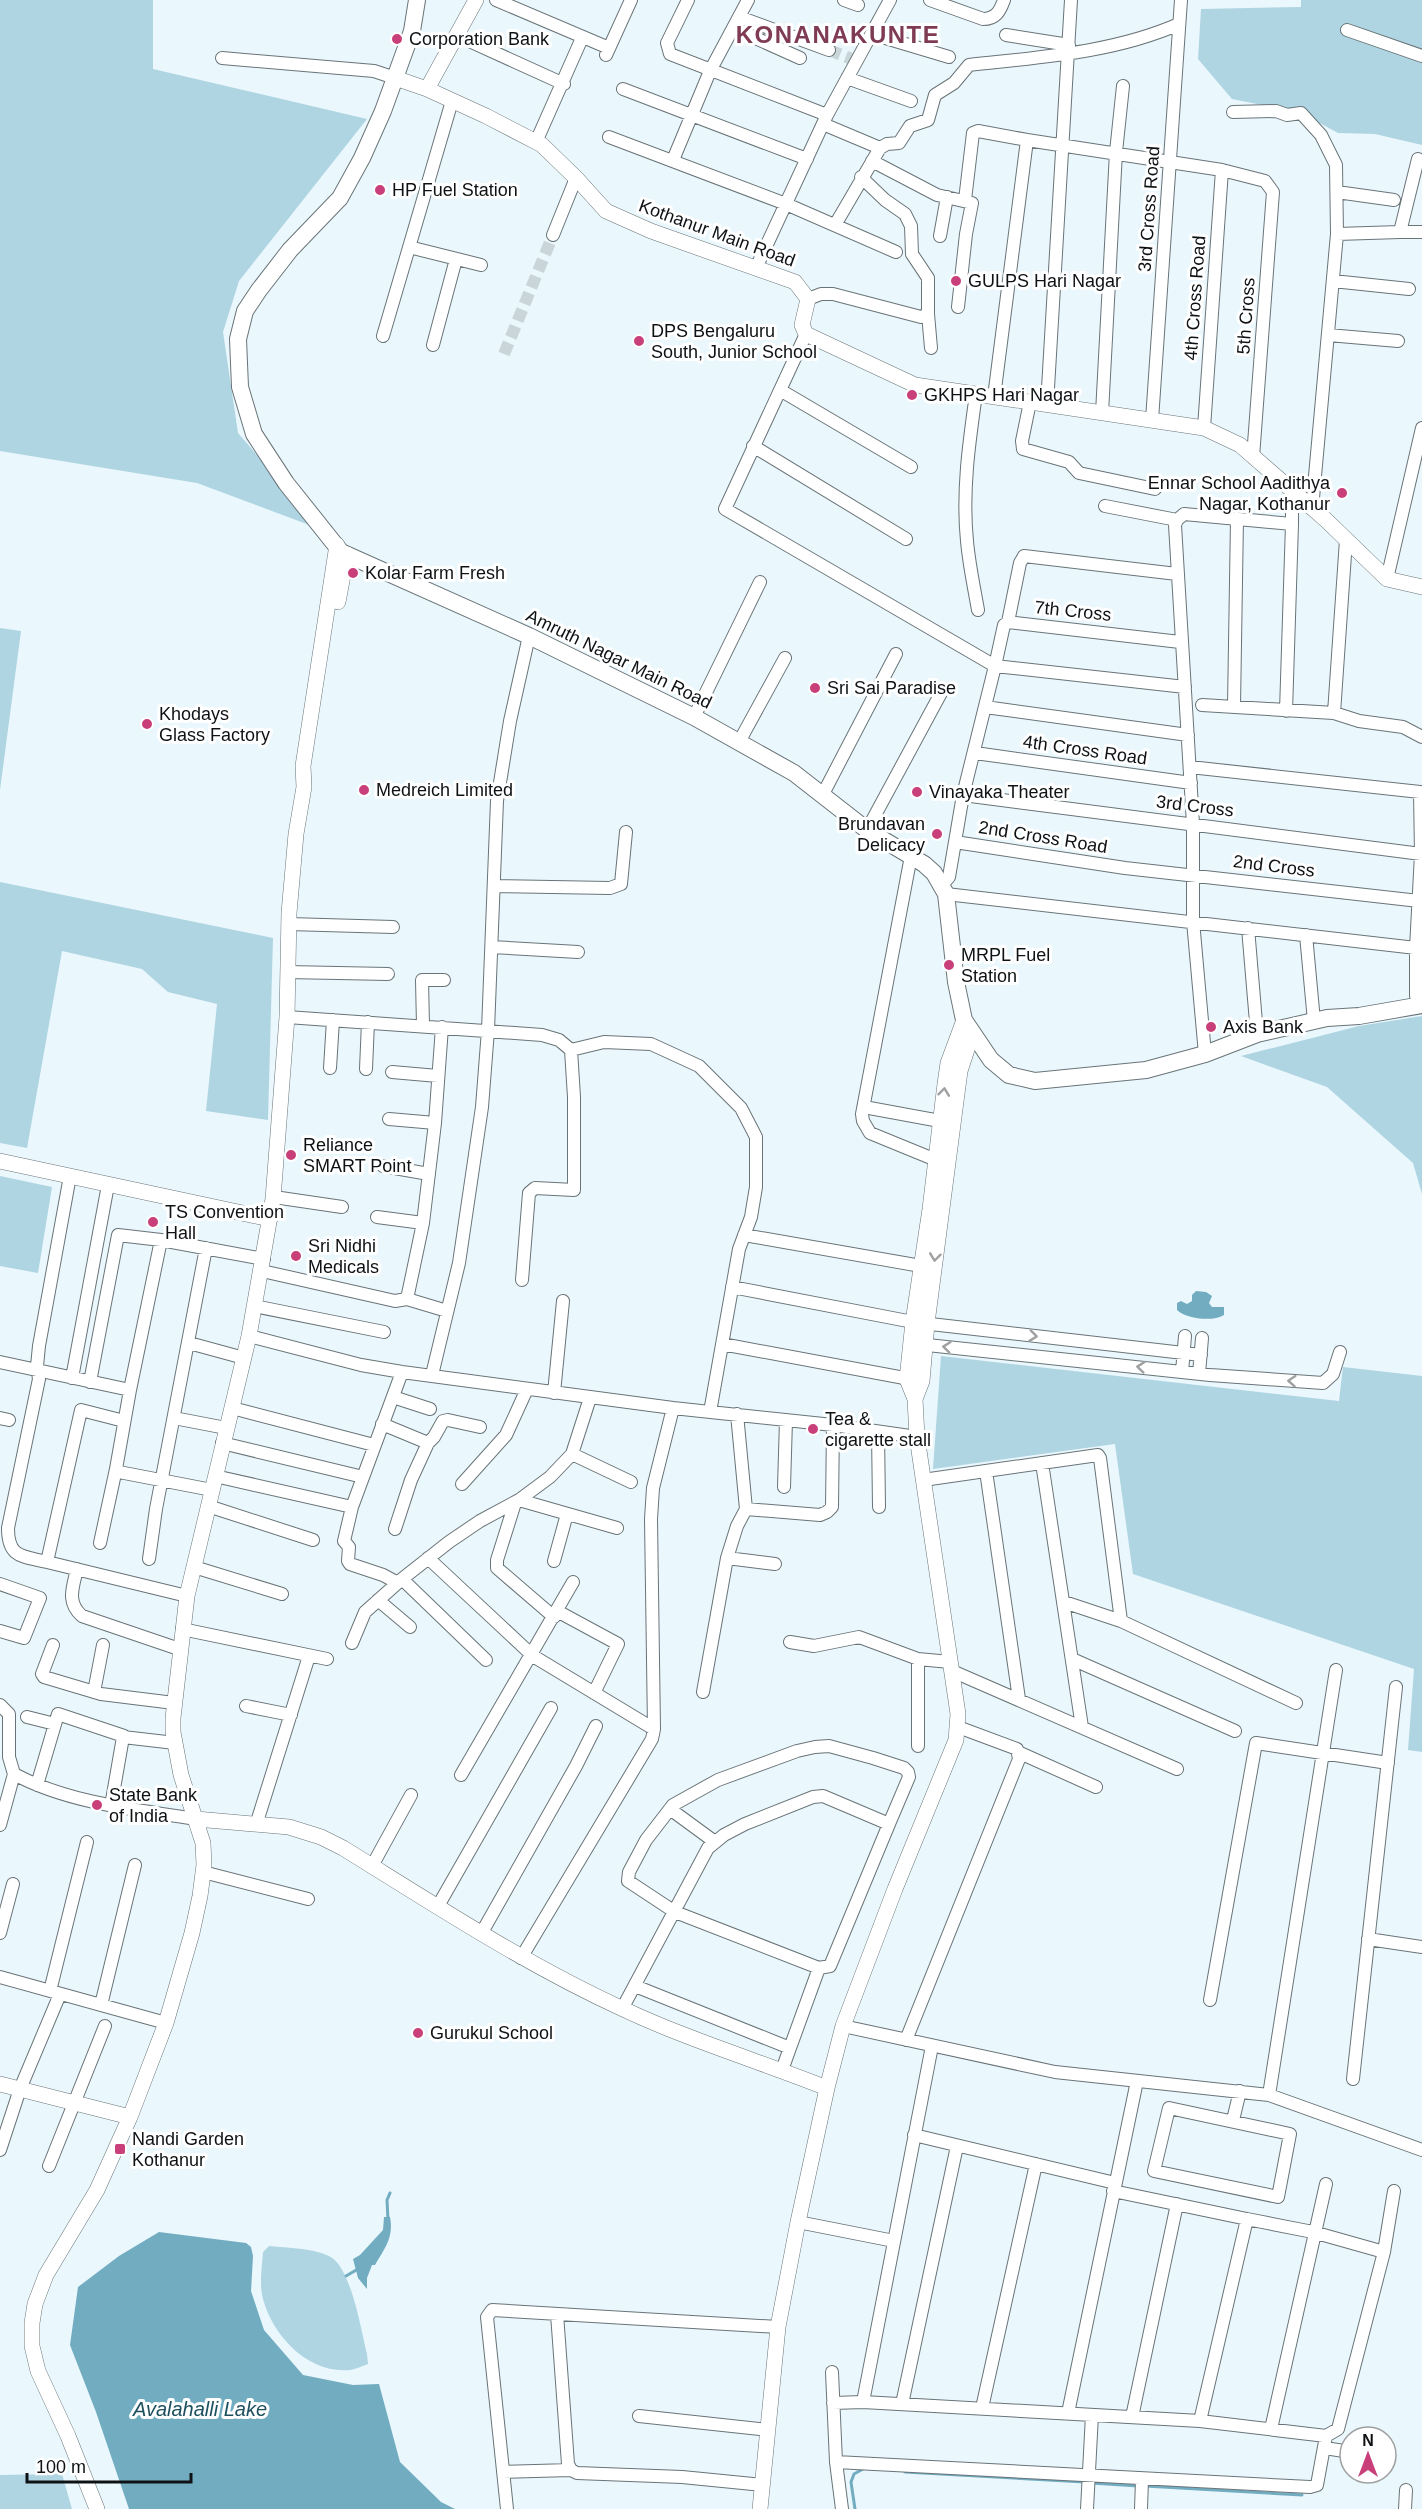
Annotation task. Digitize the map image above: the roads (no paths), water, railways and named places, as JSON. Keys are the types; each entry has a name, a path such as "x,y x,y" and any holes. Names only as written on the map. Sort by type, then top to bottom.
{"main road":[{"name":"Amruth Nagar Main Road","path":"417,0 412,31 383,111 362,158 340,198 290,250 245,311 238,339 240,387 254,434 286,483 342,550 529,636 740,742 794,773 867,830 911,856 934,873 944,889"},
{"path":"944,889 956,982 968,1027 991,1060 1009,1075 1035,1082 1146,1070 1205,1054 1257,1034 1320,1020 1357,1006 1420,999"}],"street":[{"path":"427,89 476,0"},
{"path":"496,0 608,52 630,0"},
{"path":"688,0 667,43 670,54 825,119 880,148"},
{"path":"673,160 710,71 748,0"},
{"path":"844,0 858,5"},
{"path":"756,268 825,119 890,0"},
{"path":"930,0 983,19 990,19 997,14 1004,0"},
{"path":"1047,405 1071,0"},
{"name":"3rd Cross Road","path":"1152,420 1181,0"},
{"path":"736,23 829,50"},
{"path":"736,23 801,58"},
{"path":"836,225 861,177 880,148 886,144 899,143 910,126 927,120 935,95 954,83 969,65 1146,37 1179,24"},
{"path":"1347,30 1422,56"},
{"path":"872,34 949,57"},
{"path":"1006,34 1069,49"},
{"path":"456,35 564,84"},
{"path":"536,142 564,84 582,38"},
{"path":"222,58 363,70 395,78"},
{"name":"Kothanur Main Road","path":"395,78 452,100 536,142 576,178 606,211 651,231 795,282 808,299"},
{"path":"847,78 911,101"},
{"path":"1102,413 1116,152 1123,86"},
{"path":"623,89 807,159"},
{"path":"383,336 452,100"},
{"path":"1233,112 1276,111 1287,115 1301,113 1321,135 1336,165 1337,234 1312,509"},
{"path":"965,200 973,133 978,131 1222,170"},
{"path":"609,137 786,204 896,252"},
{"path":"994,397 1027,140"},
{"path":"1400,232 1418,159"},
{"path":"872,161 937,195 971,201 958,307"},
{"name":"5th Cross","path":"1222,170 1265,181 1273,192 1253,457"},
{"name":"4th Cross Road","path":"1204,428 1222,170"},
{"path":"861,177 885,200 899,208 908,220 912,238 912,254 928,278 931,348"},
{"path":"553,235 576,178"},
{"path":"1337,192 1394,200"},
{"path":"940,236 947,197"},
{"path":"1337,234 1422,232"},
{"path":"409,247 481,265"},
{"path":"433,345 456,259"},
{"path":"1333,281 1409,289"},
{"path":"928,314 921,317 861,299 821,294 808,299 802,325 806,334 915,385 1204,428 1240,445 1387,579 1422,587"},
{"path":"806,334 725,507 727,511 995,666 1185,687"},
{"path":"1328,335 1398,341"},
{"path":"780,390 911,467"},
{"path":"976,394 965,478 965,496 967,542 978,609"},
{"path":"1030,402 1022,441 1023,449 1069,462 1079,473 1155,489"},
{"path":"1387,579 1422,428"},
{"path":"753,446 906,539"},
{"path":"1286,711 1292,493"},
{"path":"1105,506 1177,520"},
{"path":"1205,1054 1193,921 1193,824 1180,642 1175,525 1184,514 1292,524"},
{"path":"1234,706 1237,519"},
{"path":"1334,714 1346,540"},
{"path":"97,2509 68,2436 38,2371 32,2346 32,2323 35,2304 46,2275 97,2190 130,2117 166,2023 192,1933 203,1872 203,1843 181,1775 175,1743 174,1703 179,1649 187,1596 249,1336 274,1197 287,1017 289,924 296,834 304,787 309,779 342,550"},
{"path":"1008,622 1020,562 1024,556 1177,574"},
{"path":"694,717 760,582"},
{"name":"7th Cross","path":"944,889 949,877 963,795 975,753 1004,625 1008,622 1180,642"},
{"path":"432,1375 459,1263 482,1107 488,1030 498,801 510,721 529,636"},
{"path":"823,795 896,654"},
{"path":"740,742 785,658"},
{"path":"867,830 941,693"},
{"path":"1202,705 1334,714 1359,721 1403,727 1422,737"},
{"path":"985,707 1188,735"},
{"name":"4th Cross Road","path":"975,753 1191,783"},
{"path":"1190,767 1417,791 1421,795 1421,854 1416,948 1420,999"},
{"name":"3rd Cross","path":"963,795 1421,854"},
{"path":"494,886 610,888 621,884 626,832"},
{"name":"2nd Cross Road","path":"955,842 1125,868"},
{"path":"911,856 863,1121 870,1133 936,1160"},
{"name":"2nd Cross","path":"1125,868 1419,901"},
{"path":"944,889 1416,948"},
{"path":"289,924 393,927"},
{"path":"1248,928 1257,1034"},
{"path":"1306,935 1320,1020"},
{"path":"492,947 578,952"},
{"path":"287,972 388,974"},
{"path":"423,1025 422,980 444,980"},
{"path":"287,1017 542,1035 559,1040 571,1050 574,1097 574,1190 535,1188 529,1193 522,1280"},
{"path":"330,1068 333,1020"},
{"path":"366,1069 368,1022"},
{"path":"407,1299 423,1223 435,1123 442,1027"},
{"path":"920,1323 921,1266 948,1063 968,1027"},
{"path":"760,2509 778,2327 827,2088 843,2026 895,1889 956,1740 958,1727 917,1437 915,1380 920,1323 968,1027"},
{"path":"571,1050 604,1042 651,1044 699,1066 741,1108 756,1137 756,1187 751,1217 739,1249 710,1412"},
{"path":"392,1072 438,1076"},
{"path":"864,1107 940,1121"},
{"path":"389,1119 435,1123"},
{"path":"0,1161 270,1219"},
{"path":"383,1166 429,1174"},
{"path":"70,1176 39,1346 39,1379 8,1537 12,1550 16,1554 187,1596"},
{"path":"72,1378 108,1185"},
{"path":"274,1197 342,1208"},
{"path":"377,1216 423,1223"},
{"path":"90,1382 118,1235 206,1248 396,1301 407,1299 447,1311"},
{"path":"744,1235 921,1266"},
{"path":"100,1542 161,1240"},
{"path":"149,1559 206,1248"},
{"path":"732,1287 920,1323 1200,1355"},
{"path":"554,1393 564,1301"},
{"path":"254,1306 384,1332"},
{"path":"249,1336 361,1365 402,1372 590,1398 833,1425 917,1437"},
{"path":"1182,1372 1185,1336"},
{"path":"1199,1374 1202,1338"},
{"path":"189,1343 244,1358"},
{"path":"722,1344 915,1380"},
{"path":"918,1344 1199,1374 1323,1383 1333,1374 1339,1356"},
{"path":"0,1362 130,1390"},
{"path":"402,1372 352,1507 344,1541 349,1547 348,1561 350,1564 400,1581 486,1660"},
{"path":"462,1484 506,1435 527,1389"},
{"path":"393,1397 430,1408"},
{"path":"352,1643 365,1612 400,1581 480,1521 517,1501 550,1477 572,1454 590,1398"},
{"path":"232,1408 374,1445"},
{"path":"521,1958 647,1748 654,1729 651,1519 653,1488 673,1408"},
{"path":"47,1562 81,1410 124,1421"},
{"path":"703,1692 727,1558 737,1526 746,1509 737,1414"},
{"path":"174,1418 224,1436 363,1476"},
{"path":"784,1487 786,1420"},
{"path":"395,1529 411,1480 428,1443 443,1421 480,1427"},
{"path":"382,1424 428,1443"},
{"path":"746,1509 820,1515 827,1512 832,1507 833,1425"},
{"path":"878,1432 879,1507"},
{"path":"572,1454 631,1482"},
{"path":"923,1480 1094,1455 1100,1458 1121,1621"},
{"path":"1042,1463 1082,1727"},
{"path":"116,1469 119,1472 163,1480 213,1483 352,1507"},
{"path":"986,1471 1019,1699"},
{"path":"517,1501 617,1528"},
{"path":"517,1501 497,1560 497,1568 556,1614 618,1644 594,1693"},
{"path":"208,1506 313,1540"},
{"path":"554,1561 567,1514"},
{"path":"428,1558 533,1656 654,1729"},
{"path":"727,1558 775,1564"},
{"path":"194,1567 282,1594"},
{"path":"77,1569 71,1602 82,1616 179,1649"},
{"path":"461,1775 533,1656 573,1582"},
{"path":"0,1584 40,1599 24,1638 0,1631"},
{"path":"378,1600 410,1627"},
{"path":"1064,1602 1121,1621 1296,1703"},
{"path":"182,1629 327,1659"},
{"path":"790,1642 814,1646 859,1637 918,1659 951,1667 1177,1769"},
{"path":"53,1645 43,1676 94,1692 174,1703"},
{"path":"94,1692 103,1645"},
{"path":"256,1825 309,1656"},
{"path":"918,1659 918,1746"},
{"path":"1072,1659 1235,1731"},
{"path":"1269,2095 1336,1670"},
{"path":"1353,2079 1396,1687"},
{"path":"0,1705 9,1714 9,1757 14,1774 0,1825"},
{"path":"246,1706 291,1715"},
{"path":"438,1906 551,1708"},
{"path":"37,1785 58,1714 124,1736 175,1743"},
{"path":"27,1717 56,1724"},
{"path":"481,1934 576,1766 596,1726"},
{"path":"958,1727 1017,1749 1020,1753 1096,1787"},
{"path":"111,1806 124,1736"},
{"path":"1210,2000 1256,1743 1388,1763"},
{"path":"829,1746 894,1765 908,1772 909,1777 830,1966 819,1968 675,1912 628,1881 646,1840 670,1809 718,1780 797,1751 829,1746"},
{"path":"906,2040 1020,1753"},
{"path":"14,1774 37,1785 111,1806 196,1819 289,1827 321,1837 521,1958 622,2009 827,2088"},
{"path":"372,1866 411,1795"},
{"path":"622,2009 708,1848 724,1834 813,1797 823,1796 889,1824"},
{"path":"670,1809 715,1842"},
{"path":"0,2150 55,1993 87,1842"},
{"path":"101,2005 135,1865"},
{"path":"203,1872 308,1899"},
{"path":"0,1933 13,1884"},
{"path":"1368,1939 1422,1947"},
{"path":"782,2070 819,1968"},
{"path":"0,1977 166,2023"},
{"path":"635,1986 790,2048"},
{"path":"49,2166 105,2026"},
{"path":"843,2026 1055,2072 1269,2095 1422,2150"},
{"path":"863,2402 932,2046"},
{"path":"1068,2413 1137,2081"},
{"path":"0,2084 130,2117"},
{"path":"1233,2120 1240,2091"},
{"path":"1170,2108 1233,2120 1291,2135 1278,2197 1154,2170 1170,2108"},
{"path":"914,2135 1036,2164 1177,2204 1313,2232 1384,2252"},
{"path":"902,2404 957,2145"},
{"path":"982,2408 1036,2164"},
{"path":"1271,2429 1313,2232 1326,2184"},
{"path":"836,2462 1142,2480 1317,2485 1325,2442 1338,2429 1384,2252 1394,2191"},
{"path":"1132,2417 1177,2204"},
{"path":"1200,2421 1247,2219"},
{"path":"798,2222 894,2241"},
{"path":"507,2509 487,2317 492,2310 778,2327"},
{"path":"556,2314 568,2464 571,2470"},
{"path":"832,2372 836,2462 842,2509"},
{"path":"833,2403 863,2402 1200,2421 1271,2429 1338,2447"},
{"path":"1087,2509 1092,2415"},
{"path":"639,2416 768,2430"},
{"path":"503,2472 571,2470 577,2473 682,2477 763,2485"},
{"path":"1141,2509 1142,2480"},
{"path":"1405,2509 1406,2490"}],"water":[{"path":"1196,1291 1206,1292 1212,1296 1209,1303 1212,1307 1224,1307 1224,1315 1200,1318 1187,1316 1177,1310 1177,1303 1181,1301 1187,1304 1192,1301 1192,1295"},
{"path":"384,2217 390,2217 390,2236 375,2265 372,2265 367,2278 367,2289 358,2278 353,2259 360,2255 383,2230"},
{"name":"Avalahalli Lake","path":"159,2232 246,2243 251,2247 253,2256 251,2291 264,2330 303,2375 353,2385 379,2384 400,2462 441,2502 455,2509 129,2509 70,2345 78,2287 119,2256"}],"waterway":[{"path":"388,2220 387,2200 390,2193"},
{"path":"346,2276 358,2269"},
{"path":"855,2509 851,2482 854,2474 863,2469"},
{"path":"905,2472 1085,2482"},
{"path":"1091,2483 1138,2486"},
{"path":"1145,2486 1302,2495"}],"tunnel":[{"path":"829,50 857,61"},
{"path":"504,354 553,235"}],"place":[{"name":"Corporation Bank","path":"397,39"},
{"name":"HP Fuel Station","path":"380,190"},
{"name":"GULPS Hari Nagar","path":"956,281"},
{"name":"DPS Bengaluru South, Junior School","path":"639,341"},
{"name":"GKHPS Hari Nagar","path":"912,395"},
{"name":"Ennar School Aadithya Nagar, Kothanur","path":"1342,493"},
{"name":"Kolar Farm Fresh","path":"353,573"},
{"name":"Sri Sai Paradise","path":"815,688"},
{"name":"Khodays Glass Factory","path":"147,724"},
{"name":"Medreich Limited","path":"364,790"},
{"name":"Vinayaka Theater","path":"917,792"},
{"name":"Brundavan Delicacy","path":"937,834"},
{"name":"MRPL Fuel Station","path":"949,965"},
{"name":"Axis Bank","path":"1211,1027"},
{"name":"Reliance SMART Point","path":"291,1155"},
{"name":"TS Convention Hall","path":"153,1222"},
{"name":"Sri Nidhi Medicals","path":"296,1256"},
{"name":"Tea & cigarette stall","path":"813,1429"},
{"name":"State Bank of India","path":"97,1805"},
{"name":"Gurukul School","path":"418,2033"},
{"name":"Nandi Garden Kothanur","path":"120,2149"}],"district":[{"name":"KONANAKUNTE","path":"838,34"}]}
